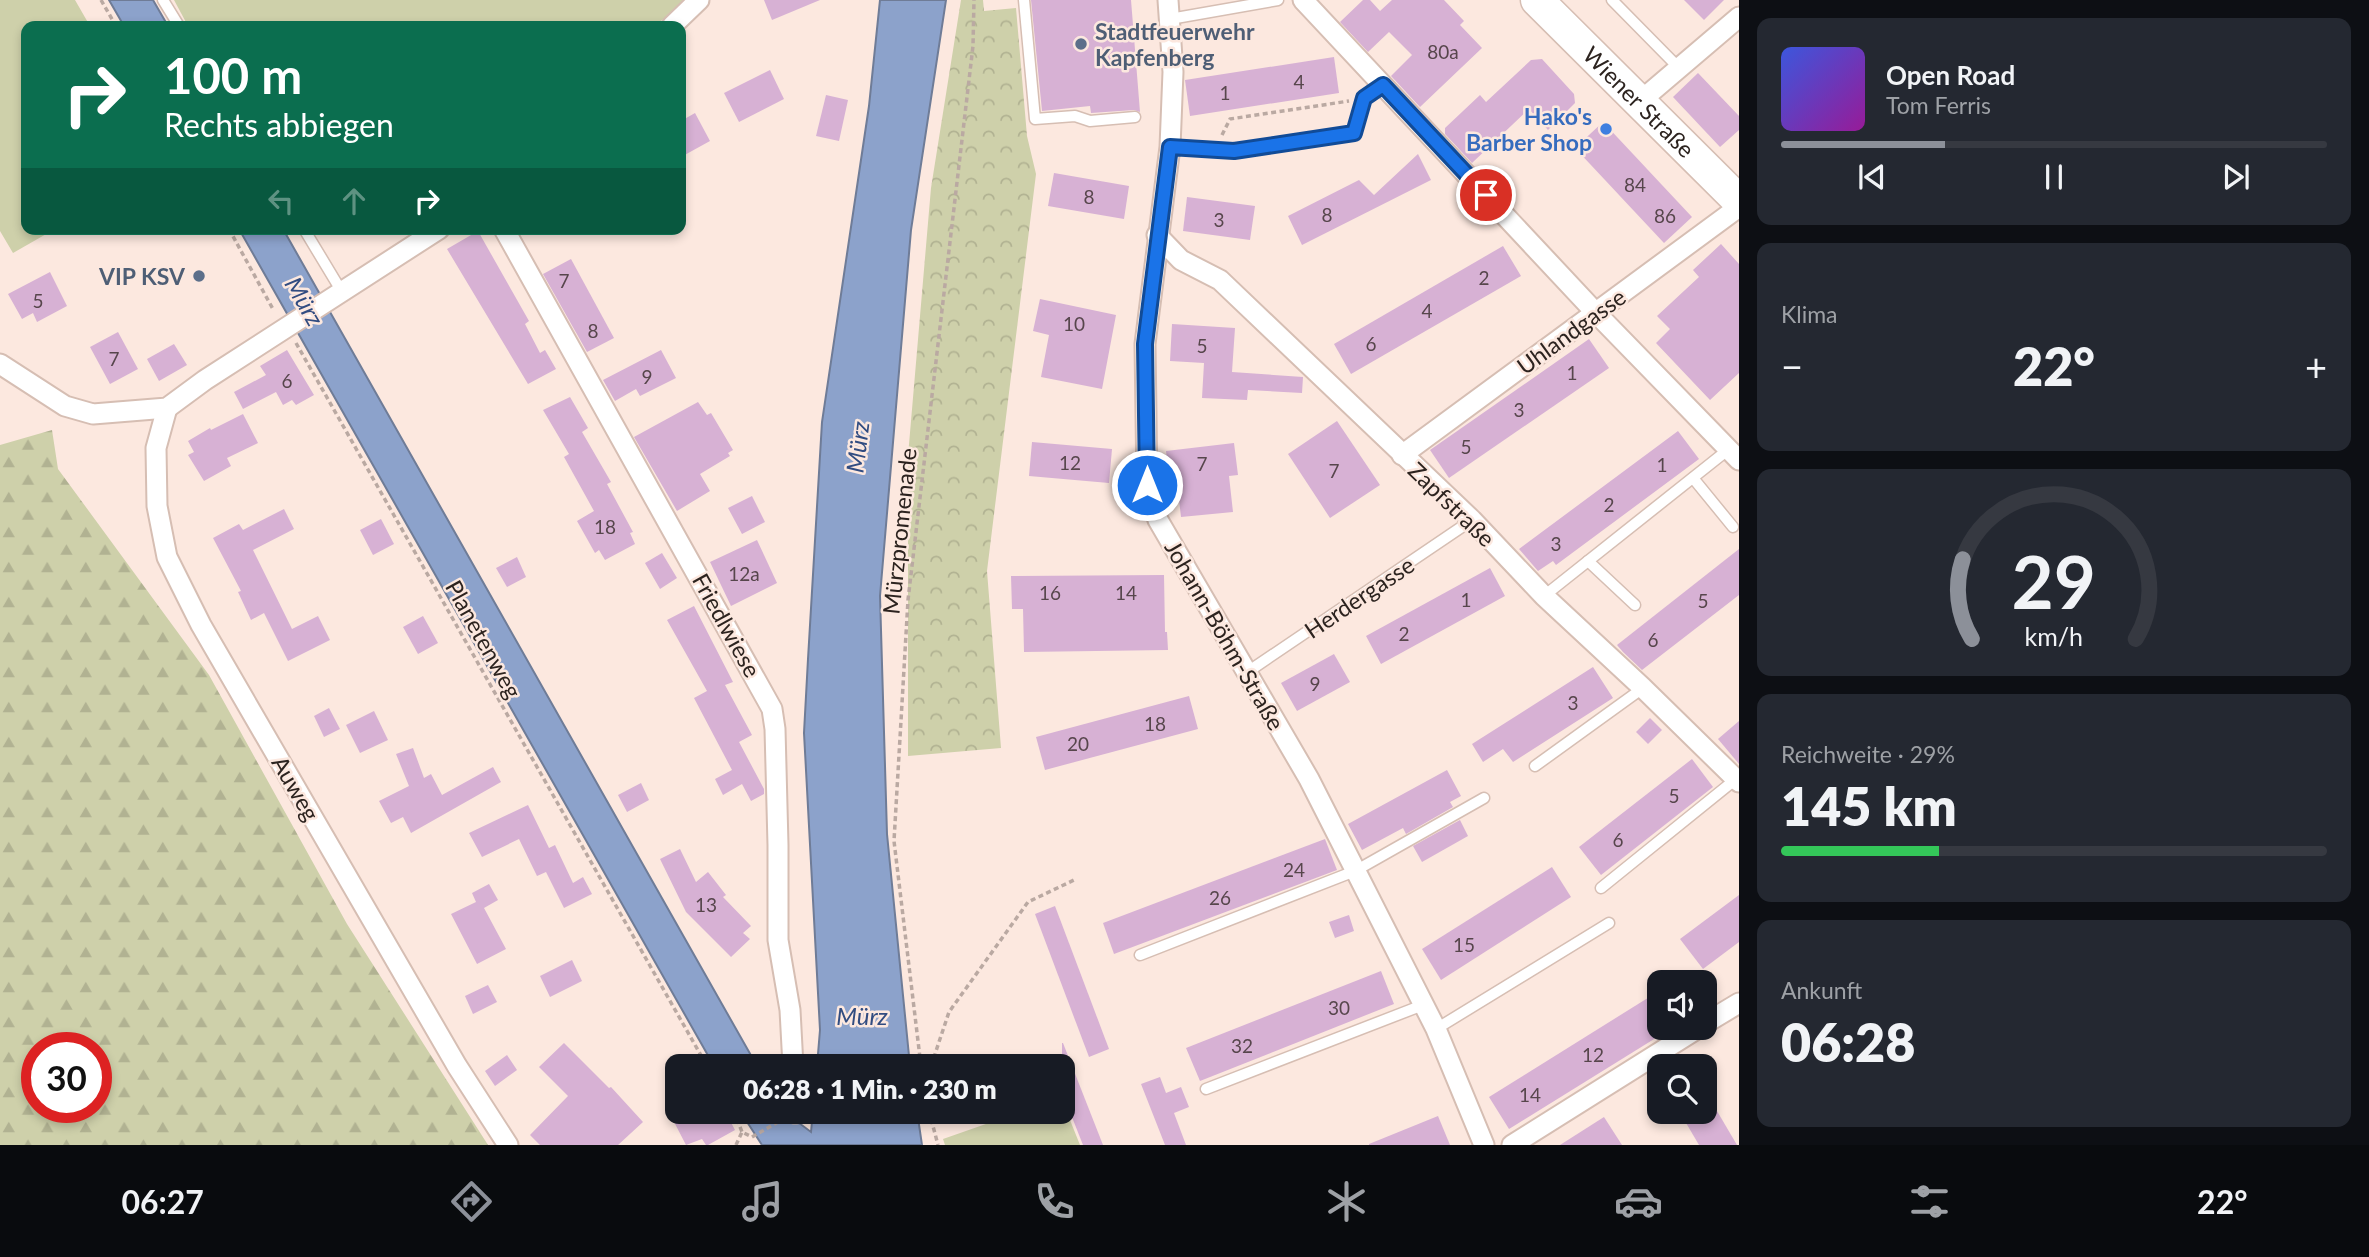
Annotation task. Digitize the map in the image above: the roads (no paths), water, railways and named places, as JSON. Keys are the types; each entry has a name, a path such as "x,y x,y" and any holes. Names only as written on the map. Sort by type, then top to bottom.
{"main road":[{"name":"Wiener Straße","path":"1537,0 1739,201"}],"street":[{"path":"677,21 699,0"},
{"path":"1303,0 1596,313 1734,454"},
{"name":"Johann-Böhm-Straße","path":"1169,9 1173,72 1170,147 1145,344 1147,485 1158,520 1308,779 1436,1029 1484,1145"},
{"path":"1638,103 1672,62 1739,17"},
{"name":"Uhlandgasse","path":"1402,455 1739,207"},
{"path":"0,364 65,406 93,414 167,408 205,380 430,235"},
{"name":"Friedlwiese","path":"507,235 772,709 775,729 778,940 789,1010 792,1054"},
{"name":"Zapfstraße","path":"1157,235 1181,260 1220,280 1472,520 1544,596 1737,781"},
{"name":"Auweg","path":"167,408 156,448 157,506 167,557 215,649 457,1066 508,1145"},
{"path":"1717,1016 1739,1003"},
{"path":"1512,1145 1679,1040"}],"lane":[{"path":"163,0 176,21"},
{"path":"1024,0 1035,119 1075,116 1090,121 1135,117"},
{"path":"1169,9 1278,0"},
{"path":"1612,0 1672,62"},
{"path":"1170,147 1234,151 1354,133 1364,98 1383,85"},
{"path":"308,235 342,292"},
{"path":"1544,596 1693,478 1734,454"},
{"path":"1693,478 1732,527"},
{"name":"Herdergasse","path":"1246,673 1472,520"},
{"path":"1588,561 1635,605"},
{"path":"1535,766 1643,688"},
{"path":"1601,888 1737,781"},
{"path":"1140,955 1355,871 1484,798"},
{"path":"1436,1029 1609,923"},
{"path":"1206,1089 1423,1005"}],"water":[{"path":"109,0 153,0 165,21 121,21"},
{"name":"Mürz","path":"880,0 946,0 911,230 880,596 887,834 909,1054 818,1054 820,1030 804,733 822,422 869,106"},
{"name":"Mürz","path":"242,235 286,235 750,1054 707,1054"},
{"path":"748,1124 800,1124 811,1132 812,1124 919,1124 922,1145 762,1145"}],"place":[{"name":"Stadtfeuerwehr Kapfenberg","path":"1081,44"},
{"name":"Hako's Barber Shop","path":"1606,129"},
{"name":"VIP KSV","path":"199,276"}]}
